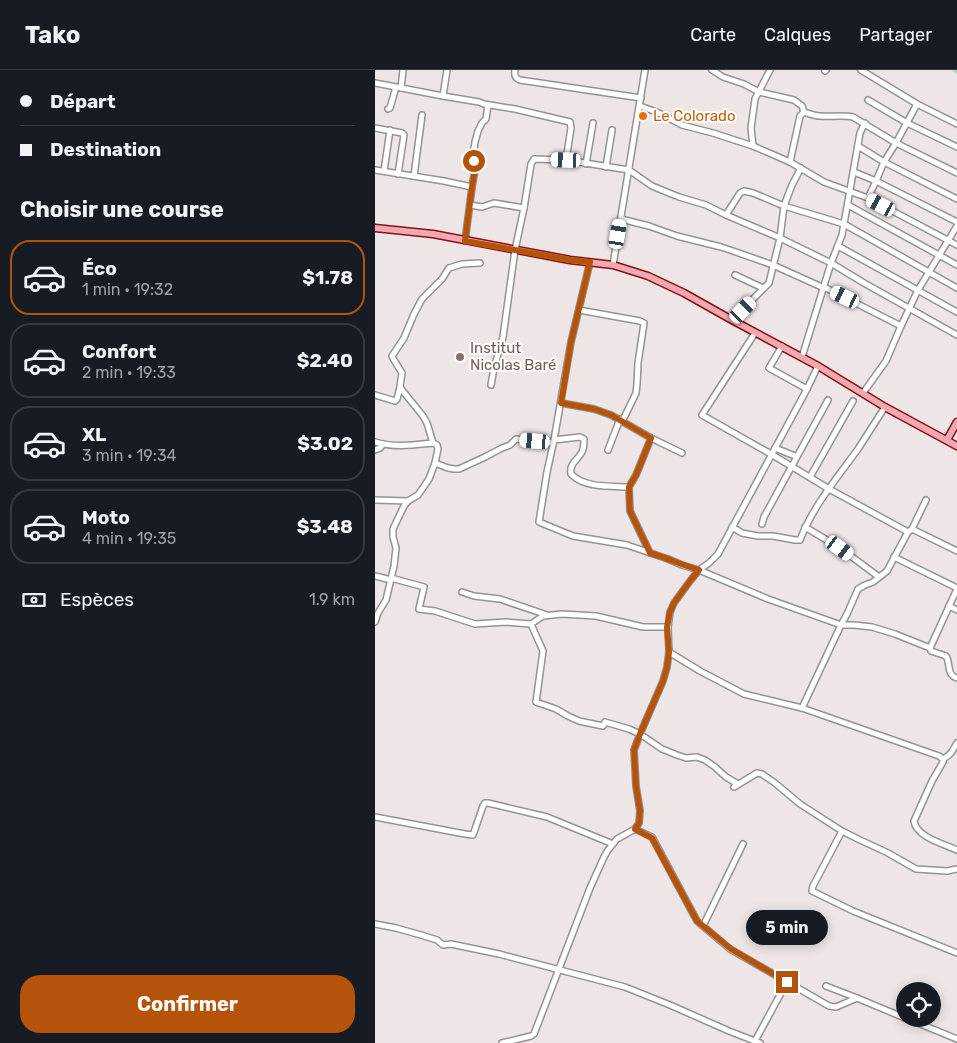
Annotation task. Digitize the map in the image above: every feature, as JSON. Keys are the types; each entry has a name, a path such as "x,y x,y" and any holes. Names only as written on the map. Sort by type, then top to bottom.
{"main road":[{"path":"375,228 433,234 570,260 613,265 648,276 684,293 802,357 885,407 957,446"},
{"path":"947,440 957,422"}],"street":[{"path":"388,109 391,108 403,70"},
{"path":"443,96 447,70"},
{"path":"515,70 515,78 519,80 641,98"},
{"path":"613,265 645,70"},
{"path":"712,70 723,77 744,84 759,92 794,100 802,106 804,112"},
{"path":"753,146 751,128 755,99 770,70"},
{"path":"861,70 917,104 957,124"},
{"path":"375,83 515,109 570,122 571,128 566,160"},
{"path":"868,100 907,123 957,147"},
{"path":"868,198 884,162 917,104"},
{"path":"465,241 475,170 473,156 475,142 478,131 486,119 488,105"},
{"path":"640,106 682,125 753,146 790,162 823,182 851,190 957,245"},
{"path":"804,112 823,117 846,115 853,117 896,143 957,173"},
{"path":"790,162 800,116 804,112"},
{"path":"413,176 422,115"},
{"path":"586,164 593,123"},
{"path":"802,357 831,263 842,235 860,133 865,123"},
{"path":"375,128 402,132 404,135 398,174"},
{"path":"384,171 390,130"},
{"path":"606,167 612,130"},
{"path":"858,146 884,162 957,199"},
{"path":"491,385 503,337 515,250 533,160 537,159 566,160 629,170 652,186 679,198 706,205 831,263 957,335"},
{"path":"732,320 769,282 785,206 792,185 801,168"},
{"path":"375,170 472,187"},
{"path":"854,172 957,222"},
{"path":"726,215 740,193 753,193 785,206 844,224 957,288"},
{"path":"470,205 482,207 494,203 524,208"},
{"path":"848,205 957,265"},
{"path":"621,219 721,247 773,265 901,326"},
{"path":"863,393 886,360 909,308 957,226"},
{"path":"838,246 957,312"},
{"path":"590,262 571,342 539,522 573,536 618,543 668,558 768,599 841,625 872,627 895,634 930,648 931,651 947,656 949,660 949,673 957,678"},
{"path":"375,395 395,402 397,399 402,373 392,356 404,338 422,300 442,279 449,268 462,264 480,263"},
{"path":"735,274 763,288"},
{"path":"579,310 644,323 636,393 621,420 608,450"},
{"path":"755,332 702,415 829,489 910,531 957,551"},
{"path":"782,346 769,368 807,389"},
{"path":"502,1043 534,1034 590,888 604,857 617,840 635,829 639,823 640,811 634,754 667,667 669,652 667,627 670,612 674,603 699,570 718,554 818,366"},
{"path":"375,622 386,600 391,579 396,549 392,533 393,529 404,506 418,495 429,479 435,463 437,447 433,443 423,416 400,386"},
{"path":"762,524 764,517 828,400"},
{"path":"810,477 853,401"},
{"path":"561,403 594,409 621,420 651,438 682,453"},
{"path":"732,527 742,533 757,536 800,540 805,526 885,407"},
{"path":"435,463 448,468 459,469 510,445 516,439 554,441 580,437 585,442 582,452 571,468 571,474 574,478 586,484 629,487"},
{"path":"650,553 630,511 629,487 651,438"},
{"path":"375,442 408,446 433,443"},
{"path":"375,450 383,444"},
{"path":"775,448 795,456"},
{"path":"375,500 408,501"},
{"path":"802,708 858,589 873,582 887,571 926,500"},
{"path":"805,526 840,548 879,577"},
{"path":"894,557 957,588 930,648"},
{"path":"375,576 424,588 419,609 435,611 475,624 506,622 531,624 538,618 547,615 562,614 590,615 643,627 667,627"},
{"path":"462,592 474,596 500,599 547,615"},
{"path":"949,606 957,610"},
{"path":"531,624 543,651 536,702 579,721 603,726 605,722 629,729 662,749 686,758 697,757 705,760 736,786 757,773 762,774 800,804 842,831 858,840 888,852 916,869 947,871 957,869"},
{"path":"669,652 744,694 802,708 943,759"},
{"path":"957,743 949,756 943,759 914,821 922,834 957,850"},
{"path":"375,817 473,835 483,806 485,803 488,803 547,818 613,844"},
{"path":"635,829 652,838 697,921 731,949 829,1006 836,1007 857,998"},
{"path":"842,831 812,891 853,911 957,953"},
{"path":"703,926 743,844"},
{"path":"375,924 421,935 437,940 443,945 451,944 499,954 625,988 671,1005 758,1042 787,982"},
{"path":"827,986 896,1014"},
{"path":"928,1027 957,1039"}],"place":[{"name":"Le Colorado","path":"643,116"},
{"name":"Institut Nicolas Baré","path":"460,357"}],"route":[{"path":"474,161 476,167 465,241 590,262 571,342 561,403 594,409 611,415 651,438 629,487 630,511 650,553 699,570 674,603 670,612 667,627 669,652 667,667 634,750 636,786 640,811 640,820 635,829 652,838 697,921 731,949 787,982"}]}
